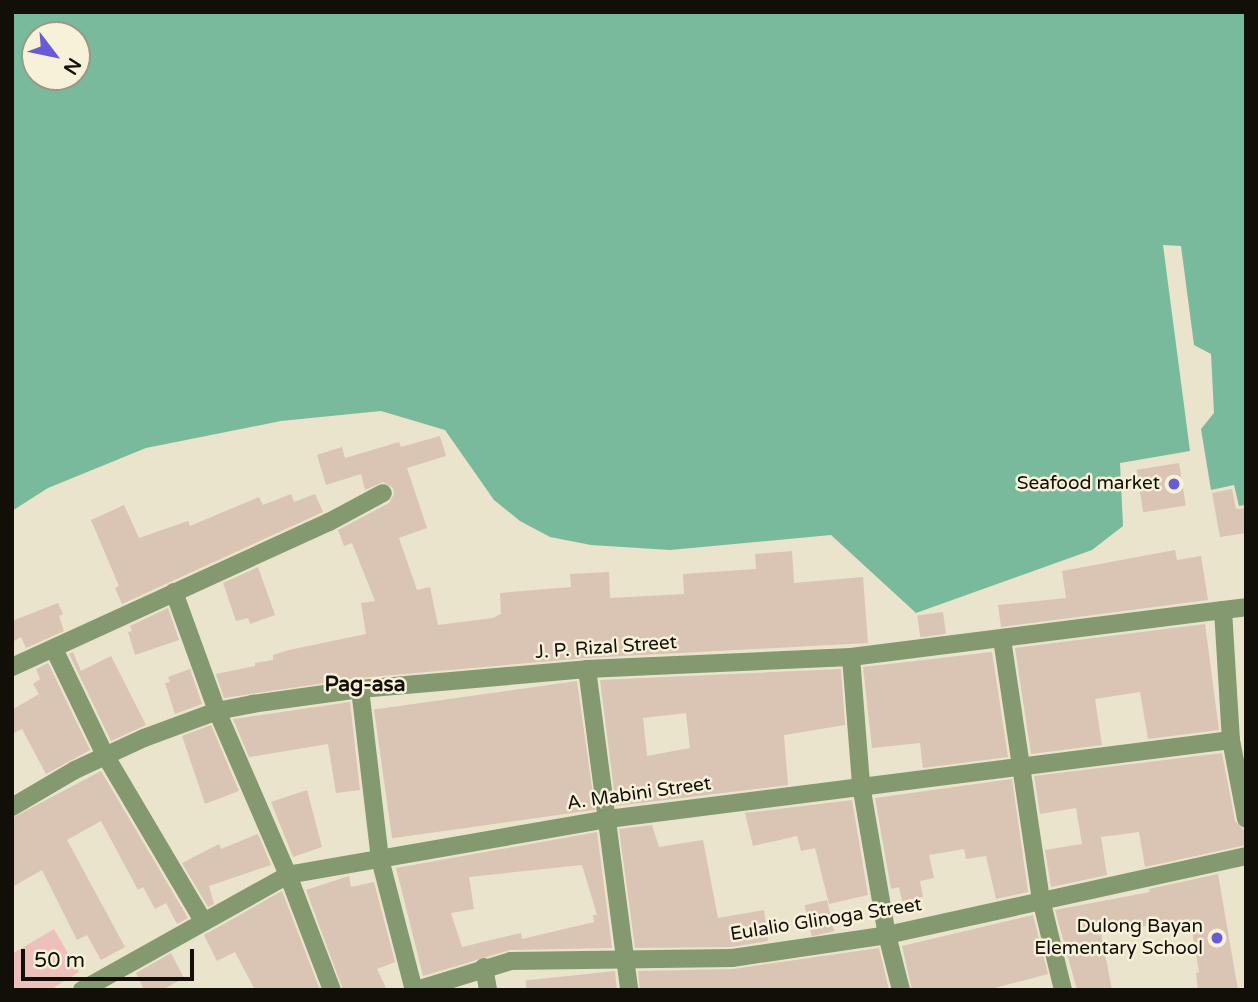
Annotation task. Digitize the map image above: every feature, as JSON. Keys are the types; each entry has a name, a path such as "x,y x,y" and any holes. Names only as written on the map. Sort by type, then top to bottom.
{"street":[{"path":"12,667 329,522 383,493"},
{"path":"174,593 218,711 288,875 332,990"},
{"name":"J. P. Rizal Street","path":"12,807 105,755 218,711 360,689 587,669 850,657 1246,607"},
{"path":"1223,610 1231,740 1246,819"},
{"path":"1002,639 1041,899 1062,990"},
{"path":"54,649 105,755 203,922"},
{"path":"850,657 861,785 887,935 901,990"},
{"path":"587,669 629,990"},
{"path":"360,689 380,859 415,990"},
{"name":"A. Mabini Street","path":"95,987 288,875 608,818 1231,740"},
{"name":"Eulalio Glinoga Street","path":"415,990 484,967 512,961 732,958 887,935 1041,899 1243,857"},
{"path":"484,967 488,990"}],"shaded area":[{"path":"12,12 1246,12 1246,505 1239,506 1234,485 1211,490 1201,429 1214,413 1211,354 1194,345 1181,246 1163,245 1190,451 1120,463 1123,526 1092,550 916,613 831,535 670,550 591,545 550,537 520,521 494,500 445,430 381,411 281,421 146,448 48,488 12,511"},
{"path":"54,929 79,972 50,990 12,990 12,954"}],"building":[{"path":"440,436 446,456 407,468 427,528 399,538 417,590 430,587 438,625 493,618 501,614 500,593 571,587 570,574 609,572 610,598 684,594 683,574 756,569 755,554 792,551 794,583 863,577 868,643 586,658 358,678 224,698 216,674 255,666 255,663 273,660 273,655 289,650 366,634 361,603 375,601 352,543 344,546 338,530 389,503 394,494 393,488 383,482 365,490 361,474 326,485 317,455 342,447 345,458 399,442 401,447"},
{"path":"1179,463 1186,505 1143,512 1137,470"},
{"path":"1232,489 1236,509 1246,508 1246,533 1220,537 1212,493"},
{"path":"291,494 294,502 315,494 323,512 122,604 115,588 119,586 91,520 124,505 139,538 188,521 190,526 259,497 263,505"},
{"path":"1175,550 1177,560 1201,556 1208,600 1001,627 998,605 1066,598 1062,571"},
{"path":"258,567 275,615 250,624 248,618 236,621 223,583"},
{"path":"58,603 63,614 59,616 64,631 26,648 21,637 12,642 12,621"},
{"path":"168,608 179,640 135,655 128,632 132,631 130,626"},
{"path":"943,612 946,634 920,637 917,616"},
{"path":"1205,624 1219,730 1148,739 1140,692 1095,699 1102,745 1031,754 1015,648"},
{"path":"73,652 81,671 111,656 146,725 111,741 69,654"},
{"path":"992,652 1008,757 923,768 920,743 872,748 863,667"},
{"path":"48,663 90,750 46,774 22,729 12,734 12,710 39,694 33,684 40,679 36,669"},
{"path":"190,669 202,704 175,714 165,683 170,682 168,677"},
{"path":"841,669 845,725 784,735 788,785 616,806 600,680","holes":["686,713 690,748 647,756 643,718"]},
{"path":"577,681 595,810 392,838 374,710"},
{"path":"350,702 360,790 336,793 328,744 249,757 233,719"},
{"path":"211,725 239,791 205,804 182,736"},
{"path":"1222,753 1235,821 1244,830 1246,845 1145,867 1139,832 1101,837 1107,875 1051,887 1045,850 1082,844 1076,808 1040,814 1034,776"},
{"path":"101,771 188,918 177,924 166,903 155,909 143,887 138,890 101,821 67,840 125,947 101,960 87,935 77,940 42,870 12,887 12,818"},
{"path":"1012,779 1028,892 996,899 986,856 966,859 964,849 929,855 934,878 920,881 923,897 902,901 899,887 891,889 875,798"},
{"path":"307,790 322,847 293,857 271,802"},
{"path":"852,800 868,895 829,904 815,848 801,851 797,836 753,846 745,813"},
{"path":"652,825 659,847 703,840 718,918 764,910 768,941 731,947 635,948 619,829"},
{"path":"597,832 612,948 510,950 423,976 396,868","holes":["582,865 597,915 593,915 594,922 522,939 521,933 462,947 451,913 474,909 469,877"]},
{"path":"258,834 271,865 209,886 214,904 208,907 182,863 219,844 221,849"},
{"path":"1218,874 1238,990 1198,990 1196,973 1199,972 1190,919 1101,933 1112,990 1077,990 1055,910 1150,892 1149,889"},
{"path":"349,876 351,887 374,882 395,962 377,969 387,990 343,990 306,890"},
{"path":"282,891 320,990 255,990 235,952 217,961 204,935"},
{"path":"827,900 834,931 812,936 805,905"},
{"path":"1033,915 1048,974 987,990 912,990 902,946"},
{"path":"879,948 889,990 640,990 638,971 733,969"},
{"path":"171,953 184,978 162,990 144,990 136,973"},
{"path":"615,971 617,990 527,990 525,980"}],"place":[{"name":"Seafood market","path":"1174,484"},
{"name":"Dulong Bayan Elementary School","path":"1217,938"}],"district":[{"name":"Pag-asa","path":"365,685"}]}
